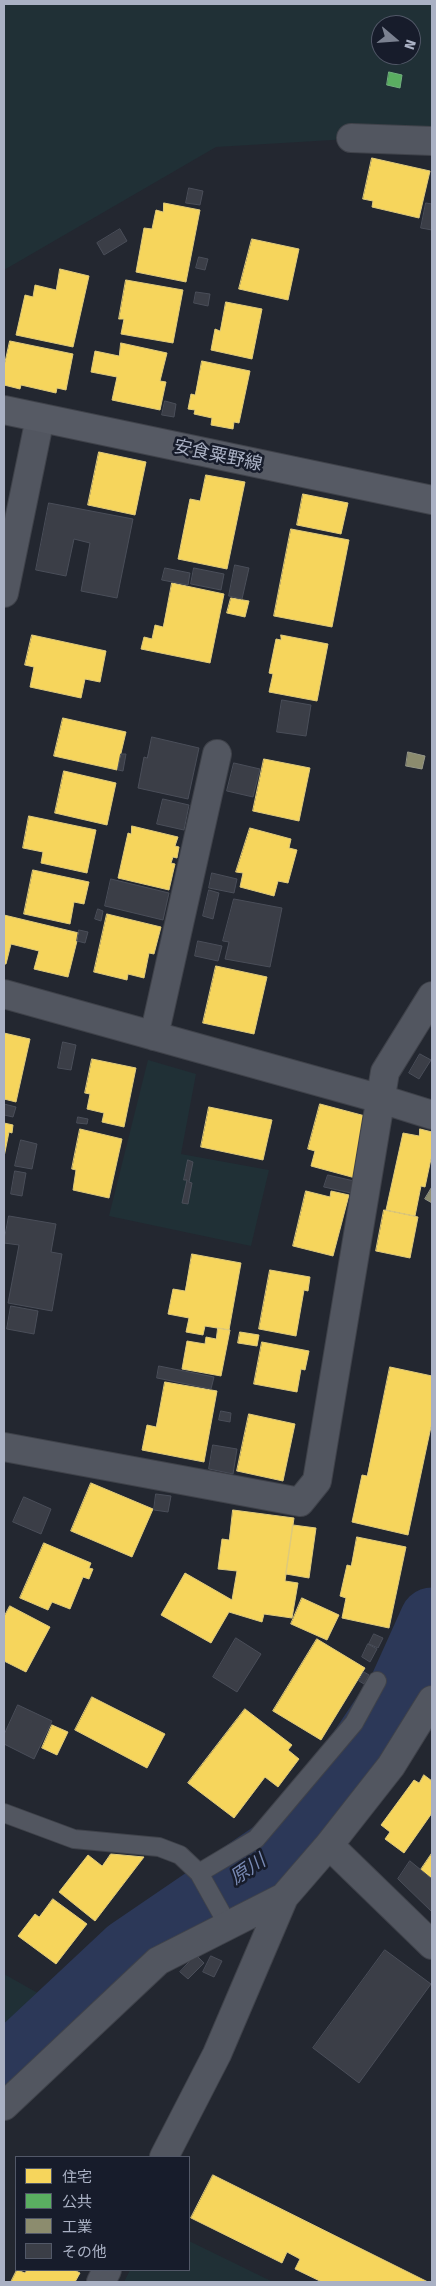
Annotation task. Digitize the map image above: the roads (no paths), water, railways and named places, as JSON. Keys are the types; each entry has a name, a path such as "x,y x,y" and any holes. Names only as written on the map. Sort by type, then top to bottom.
{"main road":[{"name":"安食粟野線","path":"4,410 432,500"}],"street":[{"path":"351,138 432,141"},
{"path":"4,593 40,418"},
{"path":"154,1036 217,754"},
{"path":"4,994 381,1099 432,1115"},
{"path":"4,1447 300,1502 317,1481 385,1072 432,996"},
{"path":"165,2156 217,2054 284,1896 329,1845 391,1766 432,1700"},
{"path":"329,1845 432,1945"},
{"path":"4,2106 158,1960 224,1916 284,1896"}],"lane":[{"path":"201,1876 256,1839 354,1723 377,1681"},
{"path":"4,1813 74,1839 159,1847 180,1855 201,1876 224,1916"}],"waterway":[{"name":"原川","path":"4,2068 129,1951 280,1848 334,1790 400,1691 432,1620"}]}
